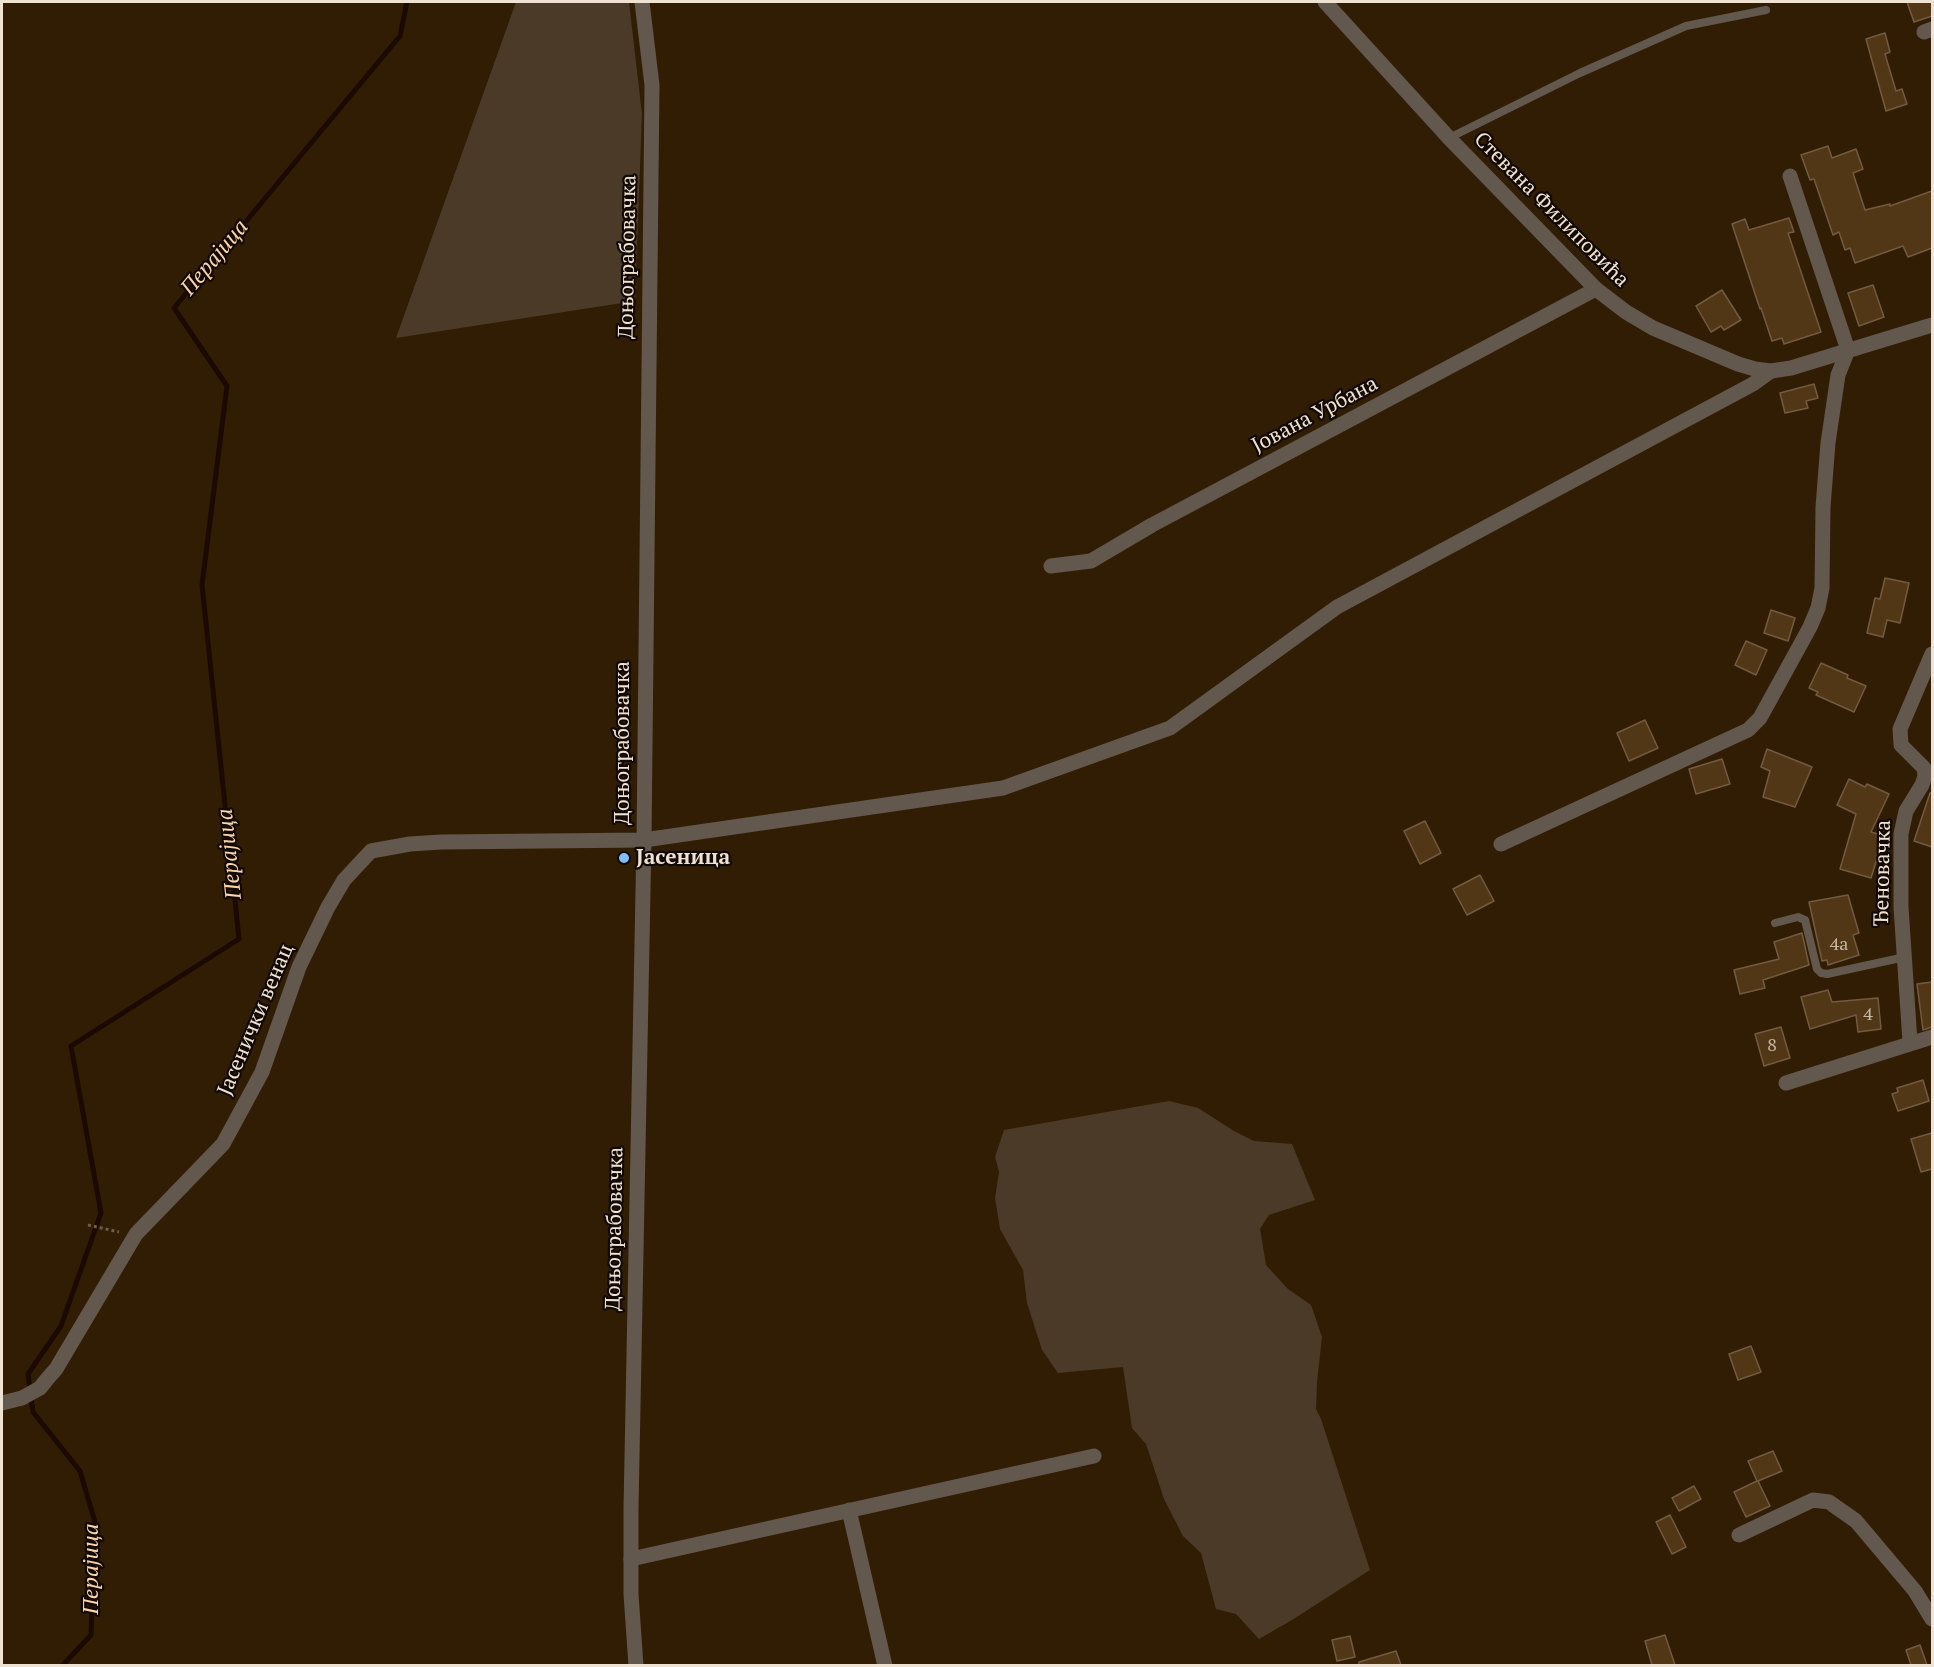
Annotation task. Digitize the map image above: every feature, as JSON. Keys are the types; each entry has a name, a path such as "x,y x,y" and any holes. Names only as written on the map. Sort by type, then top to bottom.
{"street":[{"name":"Доњограбовачка","path":"636,1665 631,1558 644,840 647,339 652,85 642,2"},
{"name":"Стевана Филиповића","path":"1325,2 1449,138 1596,290 1653,328 1738,364 1771,371 1791,368 1932,325"},
{"path":"1501,844 1748,730 1760,718 1810,627 1822,588 1823,507 1828,443 1838,375 1848,350 1790,176"},
{"name":"Јована Урбана","path":"1051,566 1091,561 1152,525 1596,290"},
{"name":"Јасенички венац","path":"2,1403 22,1398 40,1388 56,1369 136,1234 223,1144 262,1072 299,967 328,907 344,880 371,851 387,846 441,842 644,840 1003,788 1170,728 1337,607 1753,384 1771,371"},
{"name":"Ђеновачка","path":"1910,1042 1901,907 1903,819 1925,776 1924,768 1901,746 1900,729 1932,654"},
{"path":"1786,1083 1910,1042 1932,1037"},
{"path":"631,1558 1094,1456"},
{"path":"1739,1535 1813,1500 1829,1502 1856,1521 1915,1591 1932,1618"},
{"path":"849,1510 885,1665"}],"lane":[{"path":"1449,138 1580,73 1686,26 1766,10"},
{"path":"1774,923 1798,917 1805,920 1817,969 1821,974 1905,957"}],"path":[{"path":"88,1225 117,1232"}],"shaded area":[{"path":"516,2 629,2 642,114 635,301 396,338"},
{"path":"1169,1101 1198,1108 1254,1141 1292,1144 1315,1200 1269,1215 1260,1229 1266,1265 1288,1289 1311,1305 1322,1337 1316,1409 1370,1570 1259,1639 1236,1614 1216,1609 1201,1553 1183,1536 1164,1499 1146,1444 1132,1428 1123,1367 1058,1373 1042,1350 1027,1303 1023,1270 1000,1229 995,1198 999,1172 995,1157 1004,1130"}],"building":[{"path":"1907,2 1932,2 1932,16 1914,22"},
{"path":"1885,33 1890,52 1885,54 1896,91 1902,89 1907,104 1886,111 1866,39"},
{"path":"1828,146 1832,158 1856,149 1863,169 1853,173 1865,210 1890,204 1890,206 1932,191 1932,248 1908,257 1903,246 1855,263 1850,248 1845,250 1839,232 1833,235 1814,179 1810,180 1801,155"},
{"path":"1789,218 1794,232 1788,233 1821,332 1784,344 1782,338 1772,341 1732,224 1745,219 1749,230"},
{"path":"1873,285 1884,317 1859,326 1848,293"},
{"path":"1722,290 1741,320 1724,330 1721,326 1711,332 1696,306"},
{"path":"1814,384 1818,398 1806,401 1808,408 1785,413 1780,393"},
{"path":"1885,578 1909,583 1900,623 1887,620 1883,637 1867,633 1875,598 1880,599"},
{"path":"1771,610 1795,618 1788,641 1764,633"},
{"path":"1746,641 1767,650 1756,675 1735,665"},
{"path":"1821,663 1866,686 1854,712 1816,695 1818,692 1809,688"},
{"path":"1645,720 1658,748 1629,761 1617,733"},
{"path":"1767,749 1812,767 1795,807 1763,797 1770,771 1761,767"},
{"path":"1722,759 1730,784 1696,794 1689,769"},
{"path":"1849,779 1865,787 1867,784 1889,794 1871,832 1884,836 1871,878 1840,869 1856,814 1837,805"},
{"path":"1930,793 1932,793 1932,847 1914,841"},
{"path":"1425,821 1441,853 1420,864 1404,831"},
{"path":"1480,875 1494,901 1467,915 1453,889"},
{"path":"1848,895 1859,933 1853,935 1859,955 1828,965 1827,960 1822,961 1809,902"},
{"path":"1802,933 1809,965 1763,980 1765,988 1740,994 1734,970 1779,959 1774,942"},
{"path":"1932,982 1932,1027 1923,1030 1917,984"},
{"path":"1828,990 1832,1002 1878,998 1881,1029 1858,1032 1856,1015 1810,1029 1801,997"},
{"path":"1781,1027 1790,1058 1764,1066 1755,1034"},
{"path":"1923,1080 1929,1101 1898,1111 1892,1094 1898,1092 1897,1088"},
{"path":"1932,1133 1932,1169 1921,1172 1911,1139"},
{"path":"1751,1346 1761,1372 1738,1380 1729,1354"},
{"path":"1773,1451 1782,1471 1758,1481 1770,1506 1746,1517 1734,1492 1757,1481 1748,1461"},
{"path":"1694,1486 1701,1499 1679,1511 1672,1498"},
{"path":"1670,1515 1686,1547 1672,1554 1656,1522"},
{"path":"1665,1635 1675,1665 1652,1665 1645,1641"},
{"path":"1350,1636 1355,1657 1337,1661 1332,1640"},
{"path":"1920,1645 1927,1665 1911,1665 1906,1650"},
{"path":"1396,1651 1401,1665 1359,1665 1359,1662"}],"waterway":[{"name":"Перајица","path":"62,1666 91,1635 95,1522 80,1471 33,1412 28,1374 61,1326 101,1213 71,1046 239,939 202,585 227,386 174,308 400,36 407,2"}],"place":[{"name":"Јасеница","path":"624,858"}]}
